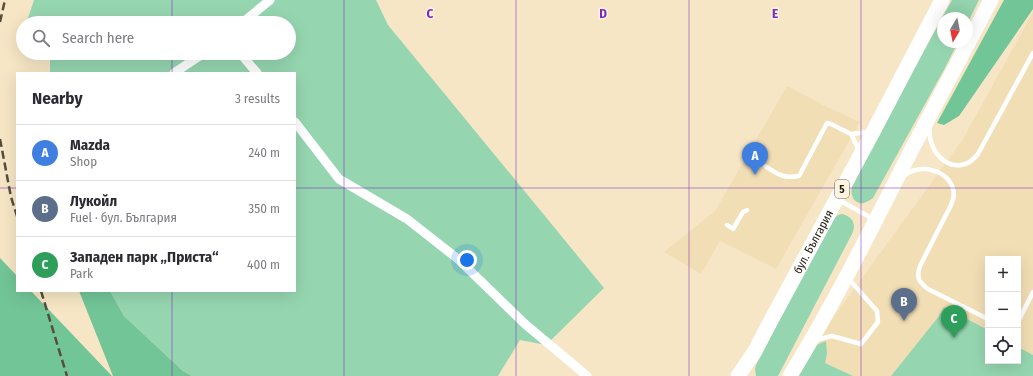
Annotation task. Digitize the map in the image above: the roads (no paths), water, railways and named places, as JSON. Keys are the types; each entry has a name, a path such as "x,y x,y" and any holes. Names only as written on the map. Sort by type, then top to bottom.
{"highway":[{"name":"бул. България","path":"738,376 755,351 942,0"},
{"path":"790,376 847,276 991,0"},
{"path":"752,376 751,372 755,351"}],"street":[{"path":"251,16 270,0"},
{"path":"176,72 194,60"},
{"path":"246,60 256,72"},
{"path":"296,123 339,179 407,219 458,258 525,324 587,376"}],"lane":[{"path":"936,103 930,129 930,137 935,152 947,163 962,165 968,163 978,154 1033,53"},
{"path":"765,166 783,177 791,178 799,176 827,123 851,134 874,130"},
{"path":"851,134 859,149 860,156"},
{"path":"889,195 905,175 912,171 921,169 935,171 944,175 949,181 953,189 954,196 952,205 920,266 918,278 921,284 985,317"},
{"path":"837,199 876,221"},
{"path":"727,226 733,229 743,212 747,210"},
{"path":"810,342 832,336 861,344 878,322 877,310 847,276"},
{"path":"1021,316 1033,292"}],"railway":[{"path":"0,22 5,0"},
{"path":"0,139 11,197 16,213"},
{"path":"41,292 67,376"}],"place":[{"name":"Mazda","path":"755,175"},
{"name":"Лукойл","path":"904,321"},
{"name":"Западен парк „Приста“","path":"954,338"}]}
